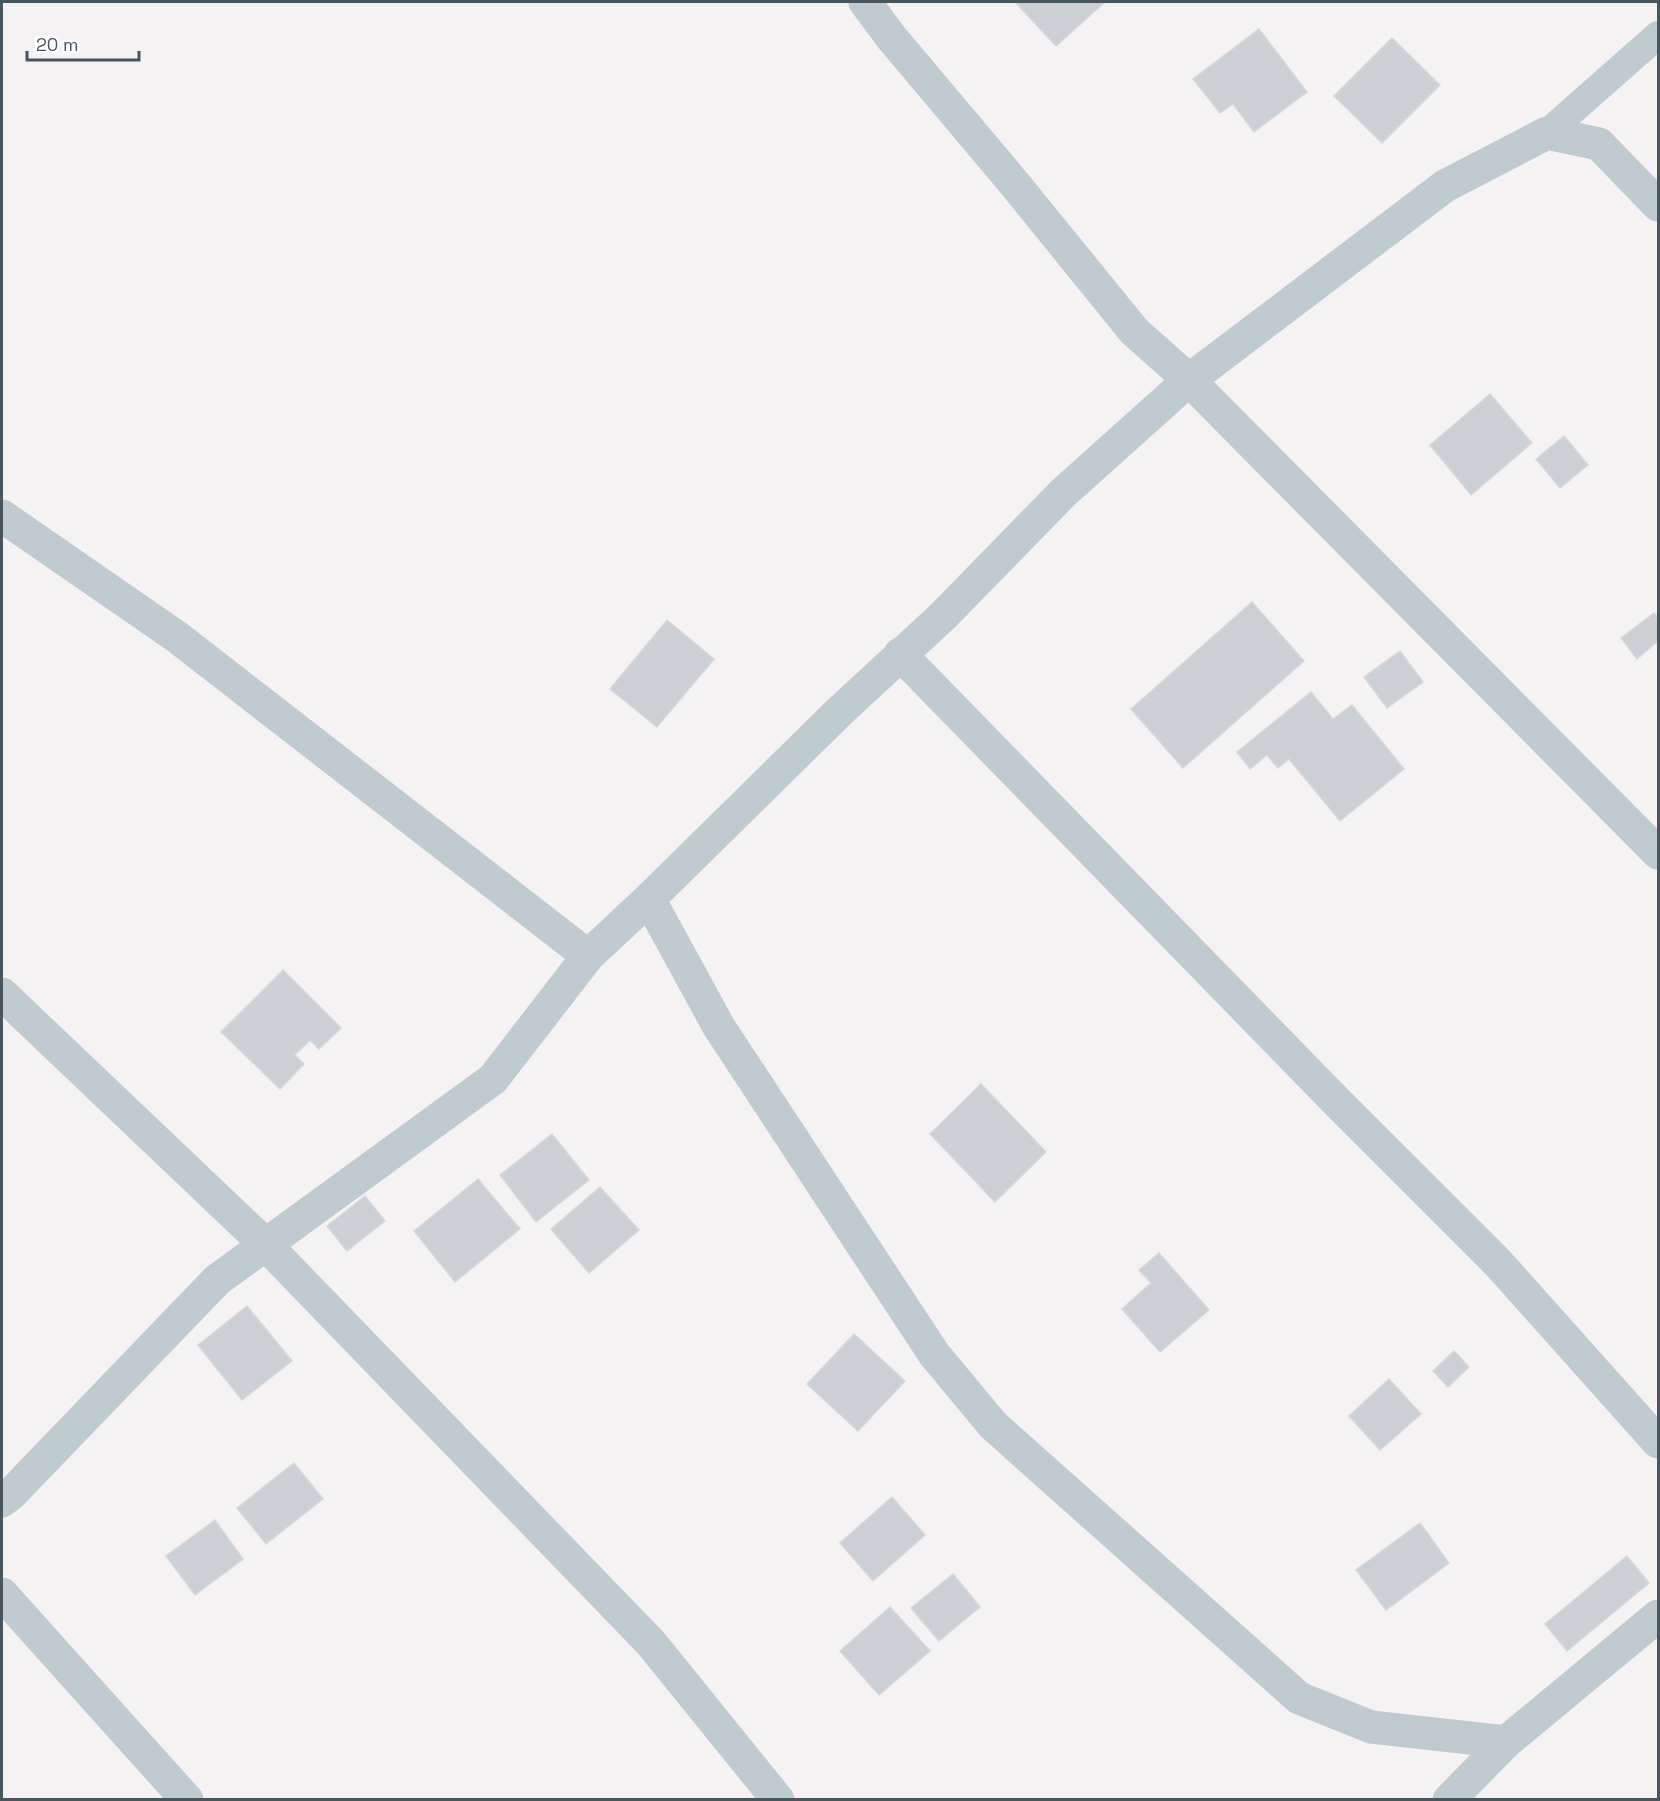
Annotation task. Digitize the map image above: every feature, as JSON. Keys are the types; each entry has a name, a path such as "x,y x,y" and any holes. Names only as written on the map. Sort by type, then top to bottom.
{"street":[{"path":"865,2 891,38 1018,188 1134,332 1189,380 1659,853"},
{"path":"2,1501 217,1280 492,1079 588,956 650,899 839,712 944,616 1063,493 1189,380 1445,186 1547,133 1659,35"},
{"path":"1547,133 1599,144 1659,206"},
{"path":"2,516 177,637 588,956"},
{"path":"900,654 1498,1263 1659,1442"},
{"path":"650,899 719,1027 934,1354 993,1425 1299,1698 1371,1727 1506,1742"},
{"path":"2,994 266,1245 651,1643 778,1800"},
{"path":"2,1594 187,1800"},
{"path":"1449,1800 1506,1742 1659,1616"}],"building":[{"path":"1015,2 1105,2 1056,46"},
{"path":"1259,29 1307,92 1254,132 1233,104 1220,113 1193,79"},
{"path":"1392,38 1440,85 1382,143 1334,96"},
{"path":"1490,394 1532,443 1471,495 1430,445"},
{"path":"1564,436 1588,465 1560,488 1536,459"},
{"path":"1252,602 1304,661 1183,768 1131,709"},
{"path":"1654,613 1658,618 1658,641 1637,659 1621,638"},
{"path":"667,620 714,659 657,727 610,689"},
{"path":"1400,651 1423,682 1387,708 1364,677"},
{"path":"1311,692 1333,719 1352,705 1404,769 1340,821 1289,759 1278,768 1267,755 1250,769 1237,752"},
{"path":"283,970 341,1028 319,1049 310,1040 295,1055 304,1064 280,1089 221,1032"},
{"path":"981,1084 1046,1152 995,1202 930,1134"},
{"path":"552,1134 589,1180 536,1222 500,1175"},
{"path":"478,1179 520,1229 455,1282 414,1231"},
{"path":"600,1187 639,1230 589,1273 551,1229"},
{"path":"365,1196 385,1221 347,1251 327,1226"},
{"path":"1159,1253 1209,1310 1160,1352 1122,1309 1151,1283 1139,1270"},
{"path":"247,1306 292,1361 242,1400 198,1345"},
{"path":"854,1334 905,1381 858,1431 807,1384"},
{"path":"1454,1351 1469,1367 1448,1387 1433,1371"},
{"path":"1389,1379 1421,1414 1380,1450 1349,1416"},
{"path":"294,1463 323,1499 266,1544 237,1508"},
{"path":"892,1497 925,1535 873,1581 840,1543"},
{"path":"215,1520 243,1559 195,1595 166,1556"},
{"path":"1420,1523 1449,1563 1386,1610 1356,1570"},
{"path":"1627,1556 1649,1583 1567,1651 1545,1624"},
{"path":"953,1574 980,1607 939,1641 911,1608"},
{"path":"890,1607 930,1651 879,1695 840,1651"}]}
